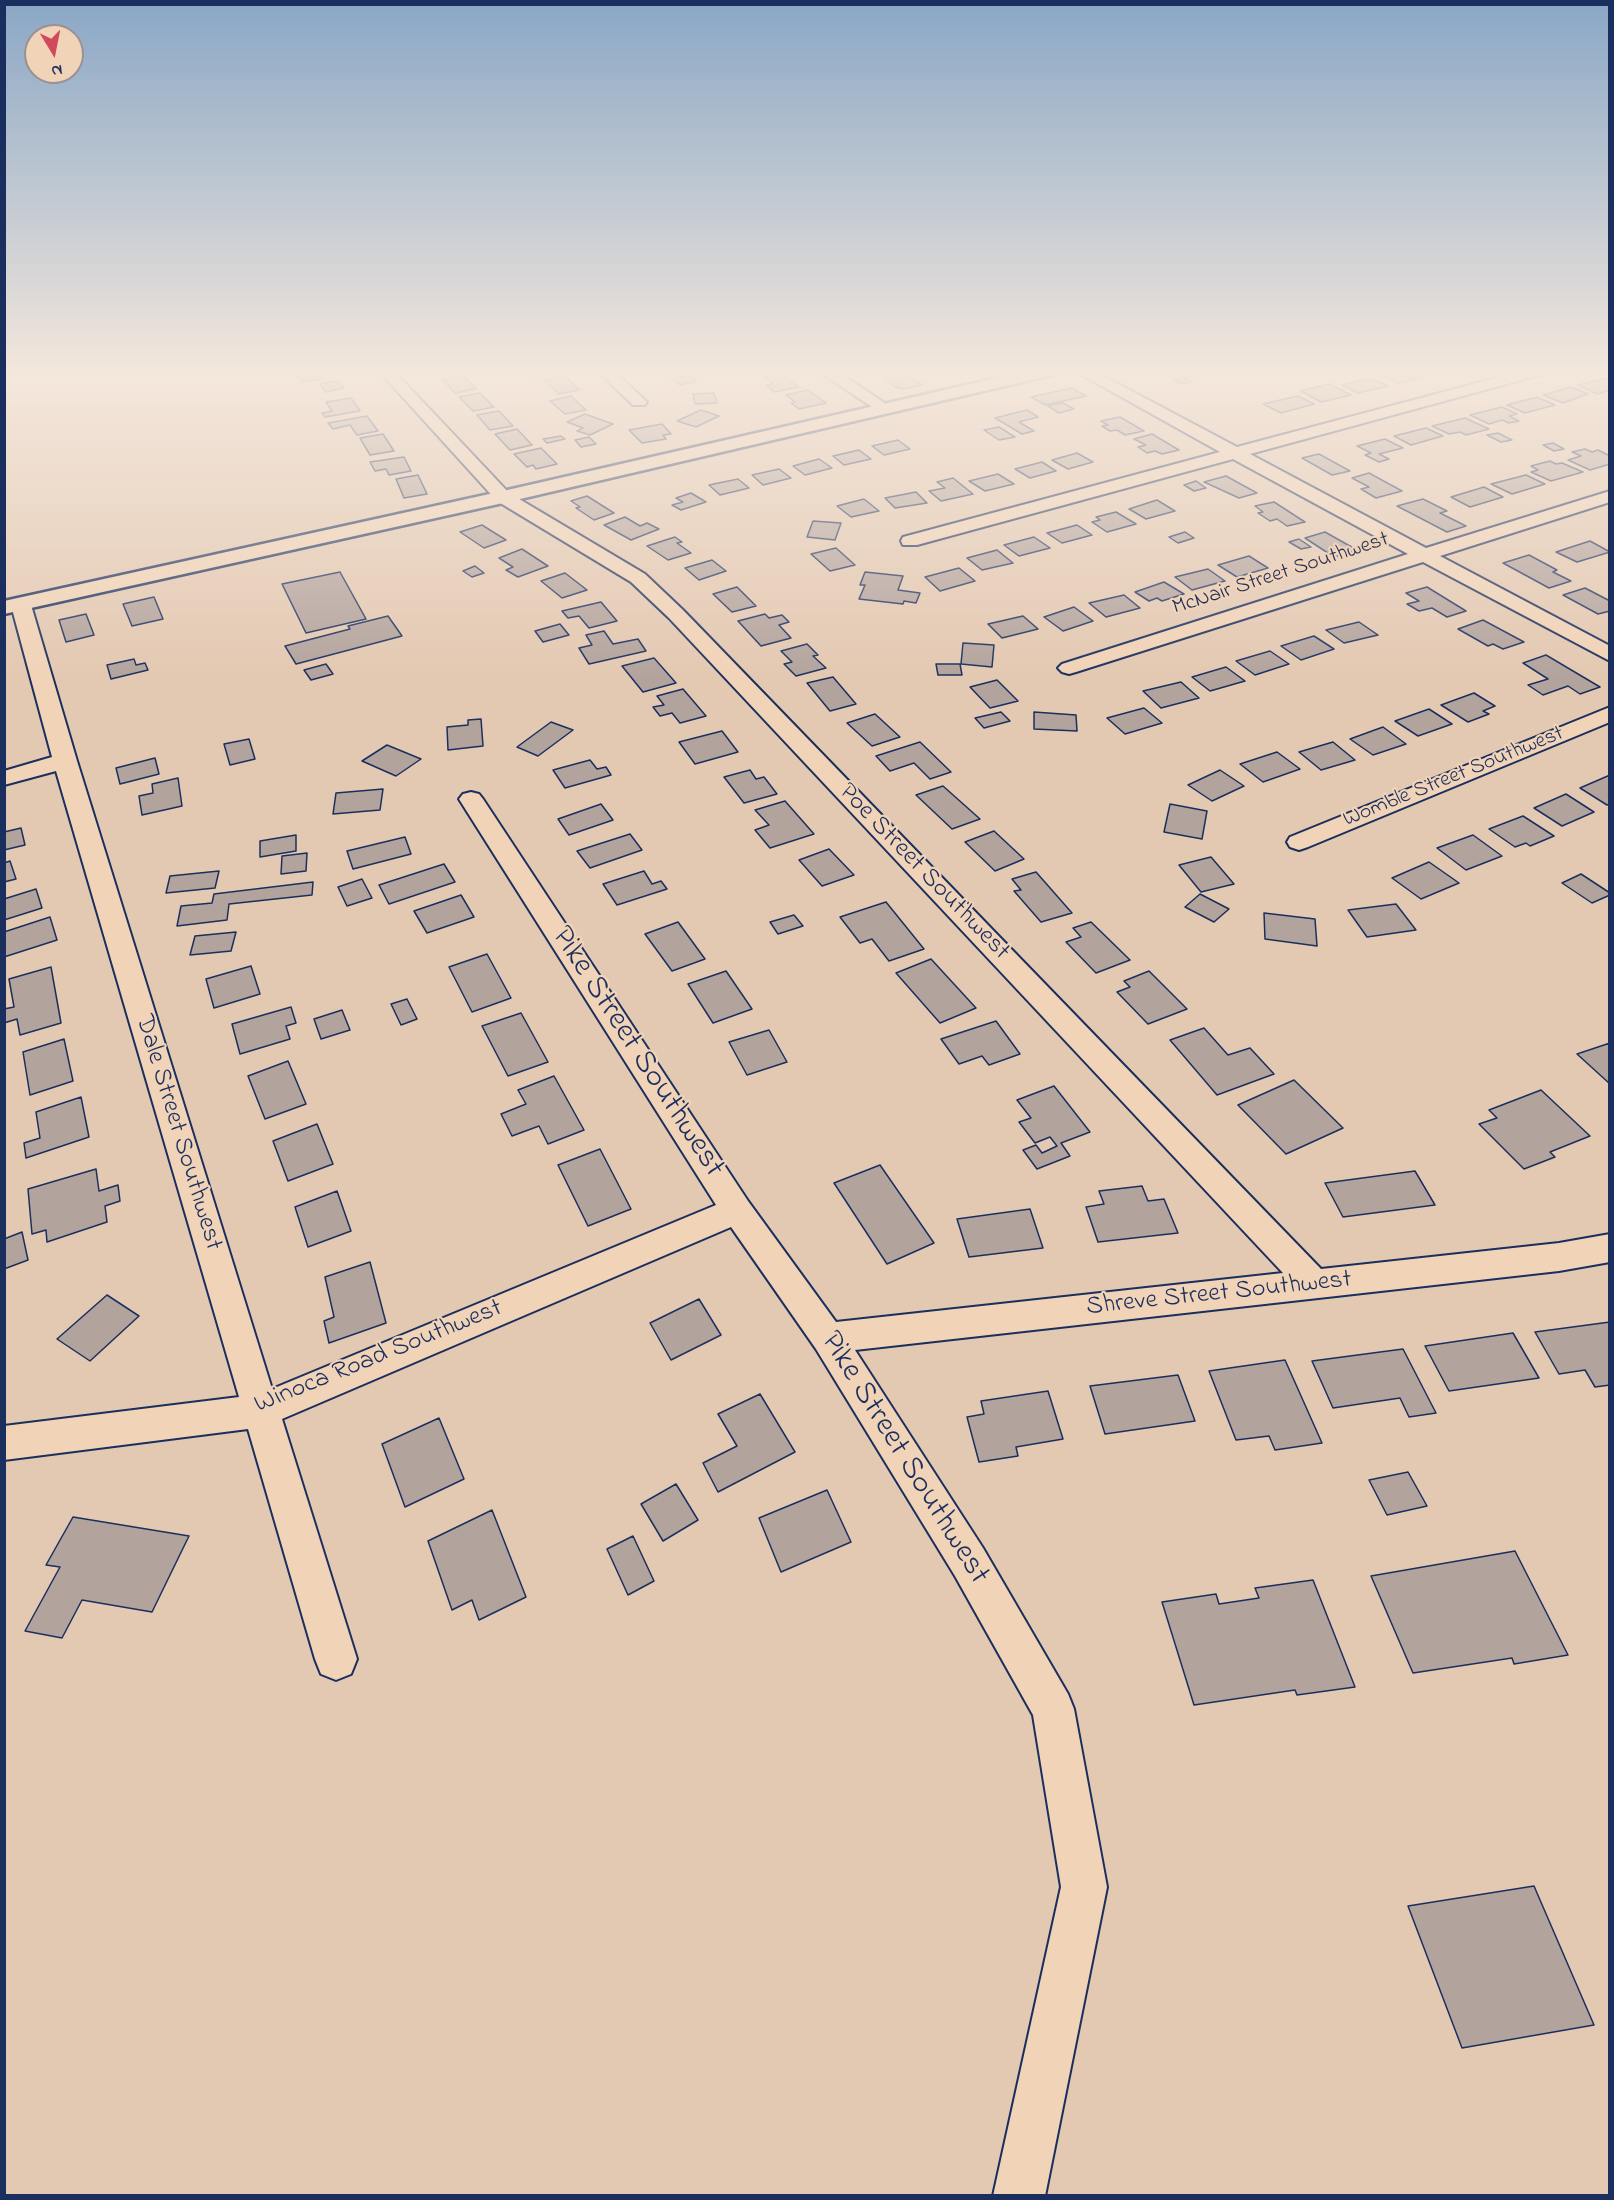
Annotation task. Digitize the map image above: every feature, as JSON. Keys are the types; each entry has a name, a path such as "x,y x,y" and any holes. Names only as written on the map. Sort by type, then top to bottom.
{"street":[{"name":"Poe Street Southwest","path":"481,473 503,496 638,578 676,614 1315,1285"},
{"path":"13,607 604,473"},
{"path":"910,541 1162,473"},
{"path":"1271,473 1610,655"},
{"name":"McNair Street Southwest","path":"1069,668 1610,495"},
{"name":"Dale Street Southwest","path":"13,607 65,761 336,1659"},
{"name":"Womble Street Southwest","path":"1299,842 1610,714"},
{"path":"4,778 65,761"},
{"name":"Pike Street Southwest","path":"471,799 737,1210 828,1338 969,1562 1053,1708 1083,1887 1019,2196"},
{"name":"Winoca Road Southwest","path":"4,1443 260,1411 737,1210"},
{"name":"Shreve Street Southwest","path":"828,1338 1559,1257 1610,1248"}],"building":[{"path":"784,473 791,478 763,485 752,475"},
{"path":"1021,473 1050,473 1030,478"},
{"path":"1369,473 1402,491 1376,498 1361,489 1369,487 1352,478"},
{"path":"1532,473 1581,473 1551,481"},
{"path":"998,474 1014,484 985,491 969,481"},
{"path":"418,475 427,494 404,498 396,479"},
{"path":"1526,475 1545,484 1512,494 1491,484"},
{"path":"1226,476 1257,493 1239,498 1204,482"},
{"path":"953,478 973,494 941,501 929,491 945,488 937,482"},
{"path":"738,479 749,488 720,495 709,485"},
{"path":"1196,481 1206,488 1194,491 1184,485"},
{"path":"1484,487 1503,497 1470,507 1451,497"},
{"path":"916,492 927,503 895,508 885,498"},
{"path":"691,493 706,502 681,510 672,505 683,502 676,498"},
{"path":"587,496 614,513 594,520 576,508 580,507 571,501"},
{"path":"864,499 879,511 851,517 837,506"},
{"path":"1423,499 1447,511 1440,513 1466,526 1447,532 1397,506"},
{"path":"1157,500 1175,511 1146,519 1129,509"},
{"path":"1274,502 1305,522 1287,526 1277,519 1270,521 1258,513 1263,512 1255,506"},
{"path":"1116,512 1136,524 1107,532 1092,522 1100,520 1096,517"},
{"path":"625,517 640,526 647,523 659,529 631,540 604,525"},
{"path":"813,521 841,523 835,540 807,537"},
{"path":"482,525 506,540 484,548 460,532"},
{"path":"1077,525 1092,535 1062,543 1047,533"},
{"path":"1185,532 1194,538 1178,543 1169,537"},
{"path":"1325,532 1357,550 1334,557 1305,538"},
{"path":"675,537 682,542 677,543 691,553 668,560 647,546"},
{"path":"1034,537 1050,548 1019,556 1004,545"},
{"path":"1299,539 1311,547 1301,549 1289,542"},
{"path":"1590,541 1610,552 1577,562 1556,552"},
{"path":"836,548 855,565 830,571 811,554"},
{"path":"522,549 548,566 518,577 506,570 513,567 499,558"},
{"path":"997,550 1013,563 982,570 967,558"},
{"path":"1529,555 1557,570 1553,572 1571,581 1549,588 1503,563"},
{"path":"1249,556 1268,568 1237,577 1218,565"},
{"path":"712,560 726,571 699,580 685,568"},
{"path":"475,566 484,573 472,577 463,571"},
{"path":"959,568 975,581 940,591 925,577"},
{"path":"1208,569 1225,581 1192,590 1175,577"},
{"path":"340,572 366,619 306,633 282,584"},
{"path":"865,572 903,576 898,590 920,593 916,603 904,601 903,604 859,599 865,585 860,585"},
{"path":"565,573 587,590 562,598 541,581"},
{"path":"1164,582 1184,594 1162,601 1157,598 1149,601 1135,592"},
{"path":"737,587 756,606 732,612 713,594"},
{"path":"1427,587 1466,611 1447,617 1432,608 1419,611 1407,604 1419,601 1406,593"},
{"path":"1585,588 1610,601 1610,611 1598,614 1563,595"},
{"path":"1124,595 1140,608 1106,617 1089,603"},
{"path":"154,597 163,619 132,626 123,604"},
{"path":"601,602 617,621 589,628 579,616 568,618 562,611"},
{"path":"1074,607 1093,621 1063,631 1044,617"},
{"path":"86,614 94,635 66,642 59,620"},
{"path":"765,614 769,618 782,615 789,622 779,625 791,638 761,646 738,621"},
{"path":"388,616 402,636 296,664 285,646 350,629 348,626"},
{"path":"1023,616 1038,629 1002,638 988,624"},
{"path":"1483,620 1524,642 1503,649 1493,644 1488,646 1458,629"},
{"path":"1359,622 1378,635 1344,643 1326,630"},
{"path":"560,624 569,635 543,642 535,631"},
{"path":"604,631 613,644 638,639 646,651 589,664 579,648 592,645 586,635"},
{"path":"1314,636 1334,649 1301,660 1281,646"},
{"path":"963,643 994,645 992,667 961,664"},
{"path":"807,644 818,655 813,656 826,668 796,676 784,664 792,662 781,651"},
{"path":"1270,651 1289,664 1255,675 1236,661"},
{"path":"1546,655 1600,687 1580,694 1568,686 1543,695 1528,685 1548,679 1523,663"},
{"path":"654,658 676,683 643,692 622,666"},
{"path":"134,659 136,665 145,663 148,670 111,679 107,665"},
{"path":"326,664 333,674 311,680 304,670"},
{"path":"936,664 960,664 962,675 938,675"},
{"path":"1226,667 1245,681 1210,691 1192,677"},
{"path":"833,677 856,704 830,711 807,683"},
{"path":"997,680 1018,701 990,708 970,687"},
{"path":"1181,682 1199,698 1161,708 1143,691"},
{"path":"683,689 706,716 680,723 672,713 660,716 653,707 664,705 657,696"},
{"path":"1474,693 1495,706 1483,711 1489,714 1468,722 1441,705"},
{"path":"1144,708 1162,723 1125,734 1107,718"},
{"path":"1429,709 1452,724 1418,736 1395,721"},
{"path":"1001,712 1010,721 984,728 975,718"},
{"path":"1034,712 1076,715 1077,731 1034,729"},
{"path":"875,714 900,737 872,746 847,723"},
{"path":"481,719 483,746 448,750 447,727 468,725 468,720"},
{"path":"551,722 573,730 538,756 517,747"},
{"path":"1383,727 1406,744 1373,755 1350,739"},
{"path":"722,731 738,752 695,764 679,742"},
{"path":"249,739 255,759 230,765 224,744"},
{"path":"920,742 951,772 930,779 914,763 890,771 876,756"},
{"path":"1333,742 1355,760 1321,770 1299,752"},
{"path":"387,745 421,759 396,776 362,761"},
{"path":"1277,752 1300,769 1263,782 1240,764"},
{"path":"155,758 159,774 120,784 116,768"},
{"path":"590,760 597,769 606,767 611,775 565,788 553,770"},
{"path":"750,770 756,779 764,777 777,794 744,803 724,777"},
{"path":"1220,770 1244,786 1212,801 1188,785"},
{"path":"1610,775 1610,804 1607,805 1580,788"},
{"path":"178,778 182,806 142,815 139,796 153,793 152,784"},
{"path":"943,786 980,819 952,829 916,795"},
{"path":"383,789 380,810 333,814 336,793"},
{"path":"1566,794 1594,812 1562,826 1534,808"},
{"path":"785,801 814,834 770,848 755,830 769,825 755,810"},
{"path":"601,804 613,820 569,835 558,819"},
{"path":"1170,804 1207,811 1202,839 1164,832"},
{"path":"1523,816 1554,836 1530,846 1526,843 1515,847 1489,829"},
{"path":"21,828 25,845 4,850 4,832"},
{"path":"994,831 1024,859 995,871 965,842"},
{"path":"630,834 642,850 590,868 577,851"},
{"path":"296,835 296,851 260,857 260,841"},
{"path":"1473,835 1502,856 1466,870 1437,848"},
{"path":"405,837 411,854 353,869 347,851"},
{"path":"829,849 854,875 822,886 799,860"},
{"path":"307,853 306,871 281,874 282,856"},
{"path":"1211,857 1234,884 1201,892 1179,865"},
{"path":"10,861 16,879 4,882 4,863"},
{"path":"1429,862 1459,883 1421,899 1392,878"},
{"path":"444,864 455,882 389,904 379,885"},
{"path":"219,871 215,888 166,893 170,876"},
{"path":"644,871 652,884 661,881 667,889 617,905 603,884"},
{"path":"1036,872 1072,913 1041,922 1014,891 1021,890 1012,879"},
{"path":"1581,874 1610,895 1592,903 1562,883"},
{"path":"362,879 372,898 347,906 338,887"},
{"path":"313,882 312,895 229,904 227,920 177,926 181,906 212,903 214,894"},
{"path":"36,889 42,908 4,920 4,899"},
{"path":"1200,894 1229,909 1214,922 1185,907"},
{"path":"461,895 474,917 427,933 414,911"},
{"path":"886,902 924,949 889,961 872,939 860,943 840,917"},
{"path":"1396,904 1416,930 1367,937 1348,910"},
{"path":"1264,913 1315,919 1317,946 1265,939"},
{"path":"794,915 803,926 778,934 770,922"},
{"path":"50,917 57,940 4,957 4,932"},
{"path":"678,922 705,959 672,971 645,934"},
{"path":"1091,922 1130,960 1096,973 1066,942 1081,937 1073,928"},
{"path":"236,932 231,951 190,955 195,936"},
{"path":"487,954 511,998 472,1012 449,967"},
{"path":"931,959 976,1008 940,1023 896,973"},
{"path":"251,966 260,994 214,1008 206,979"},
{"path":"51,967 61,1023 20,1035 17,1019 4,1023 4,1009 14,1007 9,979"},
{"path":"726,971 752,1009 713,1023 688,984"},
{"path":"1149,971 1187,1009 1148,1024 1117,992 1130,987 1124,981"},
{"path":"407,999 417,1019 401,1025 391,1004"},
{"path":"291,1007 296,1023 286,1026 290,1039 240,1054 232,1024"},
{"path":"342,1010 350,1030 321,1039 314,1019"},
{"path":"521,1013 548,1062 508,1076 482,1026"},
{"path":"996,1021 1020,1054 989,1065 982,1056 959,1064 941,1039"},
{"path":"1204,1028 1228,1055 1250,1048 1274,1074 1217,1095 1170,1040"},
{"path":"769,1030 787,1062 747,1075 729,1042"},
{"path":"64,1039 73,1081 30,1095 23,1052"},
{"path":"1610,1043 1610,1084 1577,1054"},
{"path":"288,1061 306,1104 265,1119 248,1076"},
{"path":"554,1076 584,1130 548,1144 539,1126 512,1136 501,1114 526,1104 518,1090"},
{"path":"1294,1080 1343,1128 1286,1154 1238,1105"},
{"path":"1054,1086 1090,1132 1061,1143 1070,1156 1037,1169 1023,1150 1036,1145 1042,1153 1057,1146 1050,1137 1035,1143 1019,1122 1031,1118 1017,1100"},
{"path":"1541,1090 1590,1136 1550,1152 1555,1157 1524,1169 1479,1124 1497,1118 1489,1110"},
{"path":"81,1097 89,1137 26,1158 24,1143 40,1138 36,1112"},
{"path":"317,1124 333,1164 288,1181 273,1141"},
{"path":"600,1149 631,1209 588,1226 558,1165"},
{"path":"880,1165 934,1243 887,1264 834,1183"},
{"path":"96,1169 99,1191 118,1185 120,1201 105,1206 107,1222 47,1242 46,1230 32,1234 28,1189"},
{"path":"1415,1171 1435,1205 1343,1217 1325,1183"},
{"path":"1142,1186 1148,1201 1164,1199 1178,1233 1098,1242 1086,1207 1104,1204 1099,1191"},
{"path":"337,1191 351,1231 308,1247 295,1207"},
{"path":"1030,1209 1043,1248 969,1257 957,1219"},
{"path":"22,1232 28,1260 4,1269 4,1239"},
{"path":"370,1262 386,1323 329,1343 324,1321 334,1317 325,1277"},
{"path":"107,1295 139,1316 90,1361 57,1339"},
{"path":"699,1299 721,1335 671,1360 650,1323"},
{"path":"1610,1322 1610,1385 1595,1387 1585,1370 1559,1374 1535,1332"},
{"path":"1513,1333 1539,1378 1449,1391 1425,1346"},
{"path":"1403,1349 1436,1413 1409,1417 1400,1398 1333,1408 1312,1361"},
{"path":"1285,1360 1322,1443 1275,1450 1269,1436 1236,1440 1209,1371"},
{"path":"1178,1375 1195,1421 1105,1434 1090,1386"},
{"path":"1048,1391 1063,1439 1016,1447 1018,1456 979,1462 967,1417 984,1414 981,1401"},
{"path":"760,1394 795,1452 718,1492 703,1463 737,1446 718,1414"},
{"path":"439,1418 464,1479 405,1507 382,1444"},
{"path":"1408,1472 1427,1506 1387,1515 1369,1480"},
{"path":"676,1484 698,1520 663,1541 641,1504"},
{"path":"827,1490 851,1542 781,1572 759,1518"},
{"path":"492,1510 526,1597 479,1620 472,1600 452,1610 428,1541"},
{"path":"73,1517 189,1536 152,1612 82,1600 62,1638 25,1631 60,1567 46,1565"},
{"path":"633,1536 654,1581 628,1595 607,1549"},
{"path":"1515,1551 1568,1655 1514,1664 1512,1658 1413,1673 1371,1576"},
{"path":"1313,1580 1355,1687 1297,1695 1295,1690 1194,1705 1162,1602 1216,1594 1219,1604 1259,1598 1255,1588"},
{"path":"1534,1886 1594,2025 1462,2048 1408,1906"}]}
